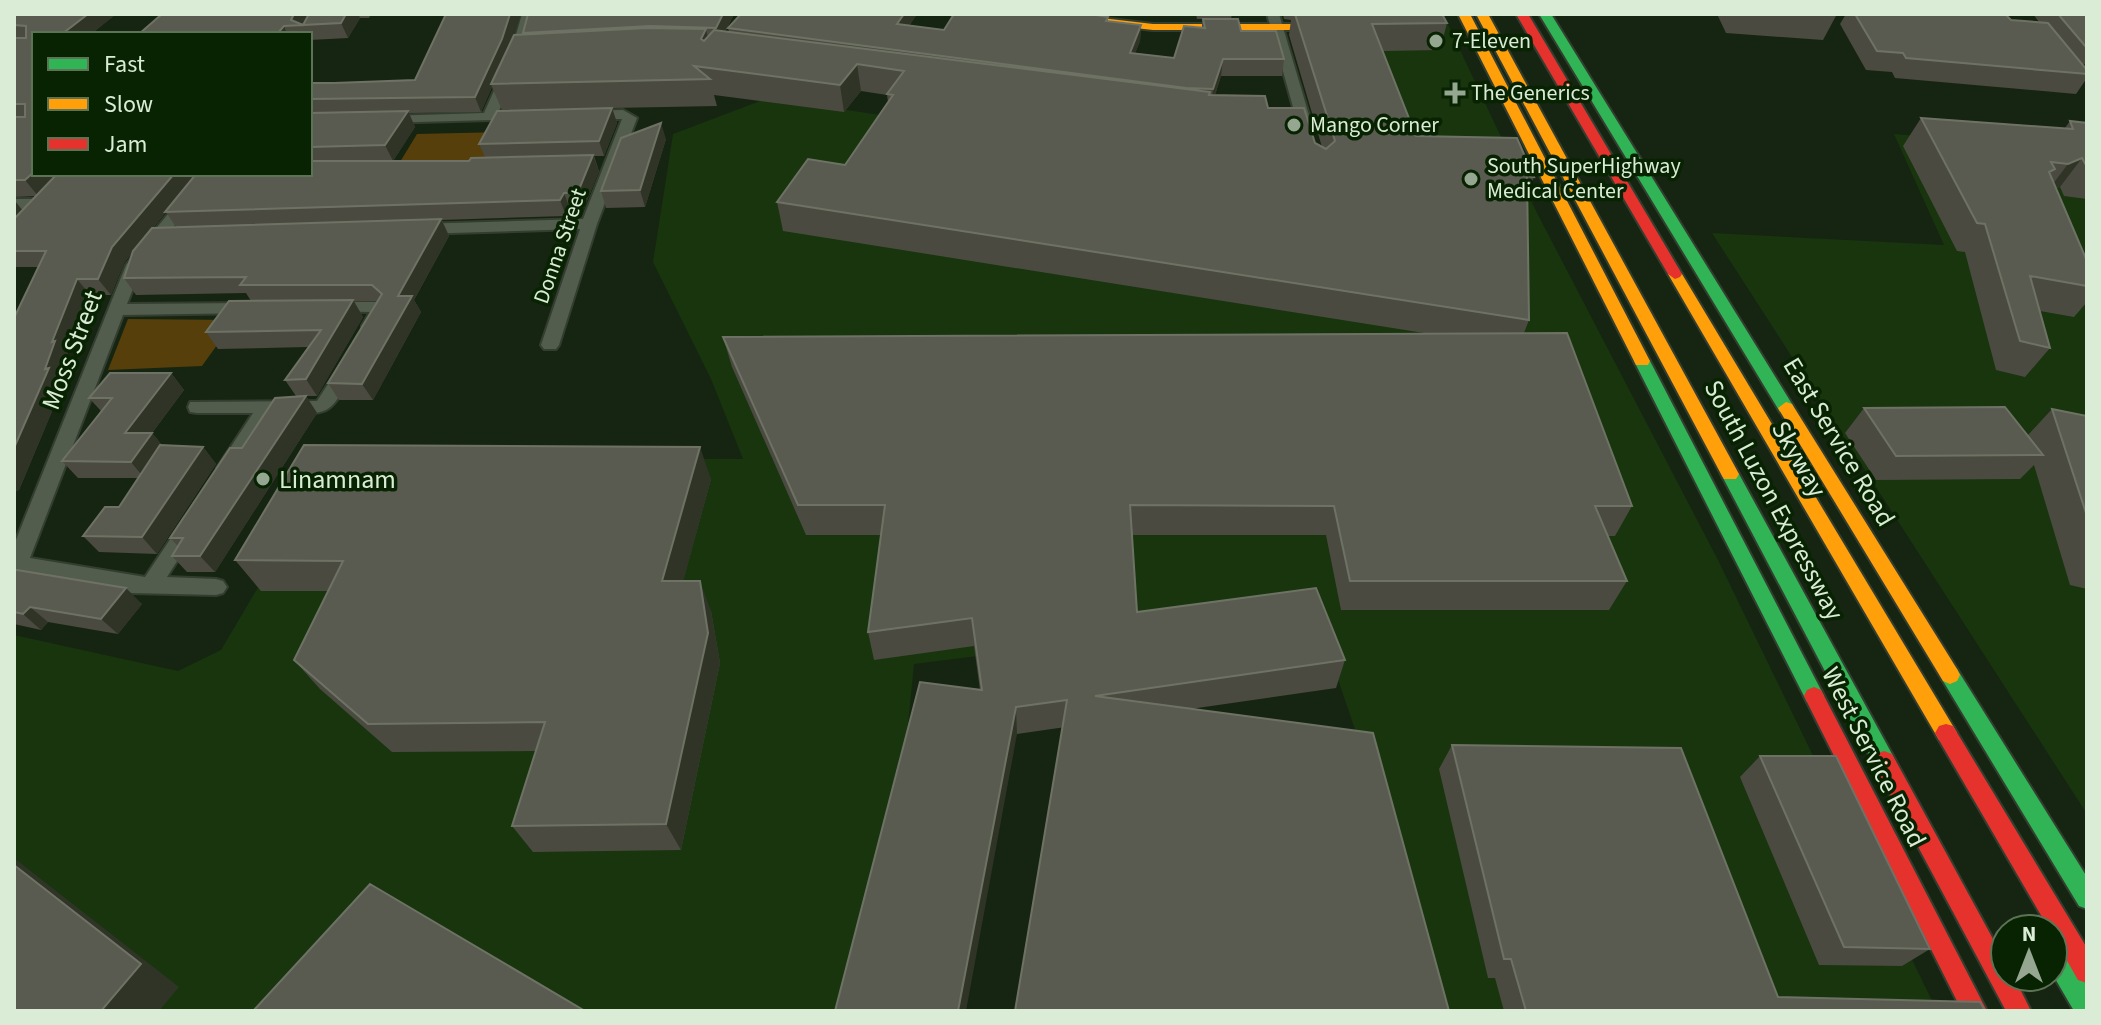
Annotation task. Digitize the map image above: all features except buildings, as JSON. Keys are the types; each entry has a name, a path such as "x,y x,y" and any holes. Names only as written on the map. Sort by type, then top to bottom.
{"main road":[{"path":"1037,14 1129,20 1275,21 1301,27"},
{"name":"Skyway","path":"1495,14 1835,630"},
{"name":"Skyway","path":"1514,14 2031,913"},
{"name":"South Luzon Expressway","path":"1522,14 2087,971"},
{"name":"East Service Road","path":"1545,14 2087,898"},
{"path":"1450,28 1472,19"},
{"name":"South Luzon Expressway","path":"1472,19 2019,1011"},
{"name":"West Service Road","path":"1472,19 1975,1011"},
{"path":"2069,979 2087,1010"}],"street":[{"path":"489,117 524,55 528,14"},
{"path":"1275,21 1311,143"},
{"name":"Donna Street","path":"550,345 606,163 630,116 566,115"},
{"path":"367,120 538,116"},
{"path":"1287,116 1302,116"},
{"name":"Moss Street","path":"151,585 131,585 17,564 134,265 166,236 208,176"},
{"path":"14,204 48,198 24,225"},
{"path":"400,229 589,224"},
{"path":"197,407 324,405 379,311 378,307 307,307"},
{"path":"114,310 264,308"},
{"path":"220,480 266,408"},
{"path":"151,585 203,505"},
{"path":"151,585 216,587"}],"shaded area":[{"path":"1364,14 1443,14 1537,213 1718,560 1937,1011 1450,1011 1316,614 914,664 902,787 845,1011 14,1011 14,635 178,671 221,650 335,457 743,459 711,379 653,262 673,134 768,98 1432,198"},
{"path":"504,132 490,160 400,162 417,134"},
{"path":"1894,134 2087,150 2087,814 1712,233 1944,245"},
{"path":"128,319 235,320 202,366 108,370"}],"traffic: fast":[{"path":"1545,14 1786,408"},
{"path":"1642,361 1814,696"},
{"path":"1730,474 1884,761"},
{"path":"1950,675 2087,898"},
{"path":"2069,979 2087,1010"}],"traffic: slow":[{"path":"1037,14 1153,27 1301,27 1310,31 1327,31"},
{"path":"1464,14 1642,361"},
{"path":"1482,14 1730,474"},
{"path":"1675,274 1946,733"},
{"path":"1786,408 1950,675"}],"traffic: jam":[{"path":"1522,14 1675,274"},
{"path":"1814,696 1975,1011"},
{"path":"1946,733 2087,971"},
{"path":"1884,761 2019,1011"}],"place":[{"name":"7-Eleven","path":"1436,41"},
{"name":"The Generics","path":"1455,93"},
{"name":"Mango Corner","path":"1294,125"},
{"name":"South SuperHighway Medical Center","path":"1471,179"},
{"name":"Linamnam","path":"263,479"}]}
